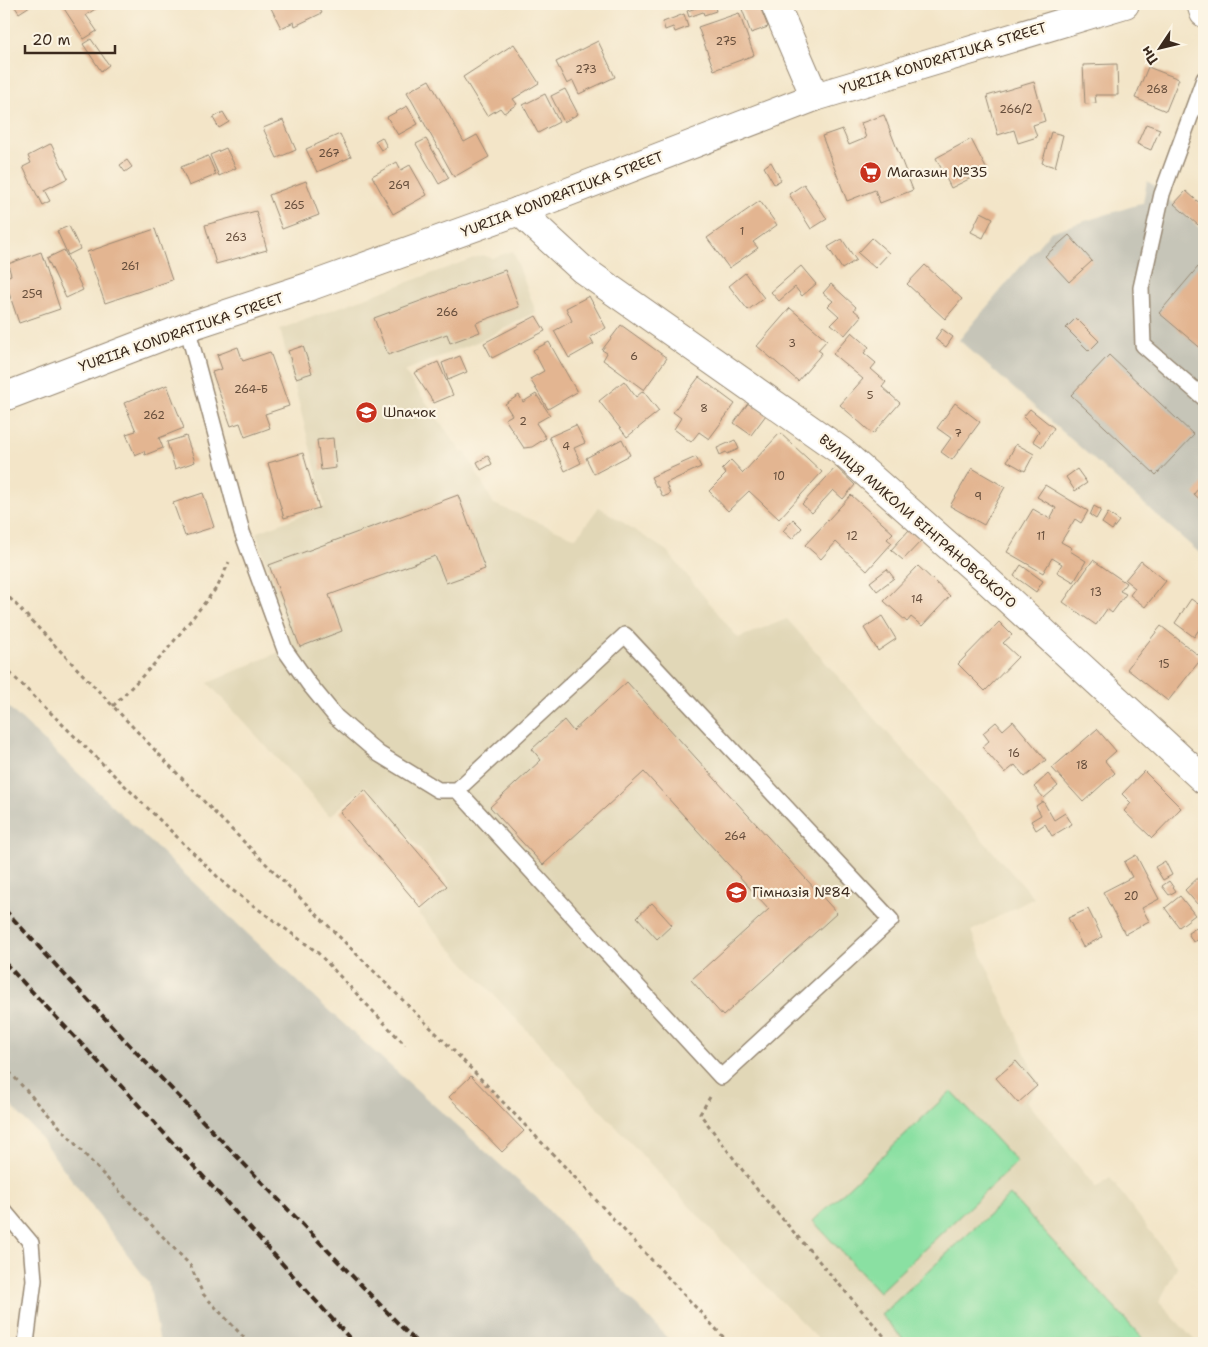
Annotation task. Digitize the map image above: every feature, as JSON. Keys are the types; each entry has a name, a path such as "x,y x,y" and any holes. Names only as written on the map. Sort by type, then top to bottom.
{"street":[{"path":"775,4 815,97"},
{"name":"YURIIA KONDRATIUKA STREET","path":"4,397 187,327 311,286 519,211 815,97 1125,4"},
{"path":"1201,4 1204,12"},
{"name":"ВУЛИЦЯ МИКОЛИ ВІНГРАНОВСЬКОГО","path":"519,211 582,269 841,451 985,578 1204,780"}],"lane":[{"path":"1204,79 1162,194 1141,288 1143,345 1204,398"},
{"path":"187,327 242,532 285,650 336,717 379,754 438,790 457,790 625,635 891,920 721,1078 457,790"},
{"path":"4,1211 31,1243 34,1280 26,1343"}],"path":[{"path":"113,706 162,656 218,586 242,532"},
{"path":"4,592 216,814 455,1052 568,1170 728,1343"},
{"path":"4,667 228,887 317,952 405,1045"},
{"path":"4,1066 100,1171 190,1265 203,1294 249,1343"},
{"path":"721,1078 700,1114 759,1192 890,1343"}],"shaded area":[{"path":"1147,181 1156,187 1204,232 1204,557 959,340 1050,232 1143,203"},
{"name":"Гімназія №84","path":"513,251 536,312 482,340 404,371 462,453 465,452 494,504 576,538 599,507 667,551 738,638 787,619 1034,898 971,931 1039,1085 1027,1101 1096,1188 1110,1178 1177,1267 1159,1302 1197,1343 822,1343 717,1236 418,913 451,886 366,786 330,816 208,683 293,646 256,533 325,506 280,329 482,255 492,258"},
{"path":"4,703 327,1009 536,1197 672,1343 160,1343 149,1283 36,1132 4,1098"}],"green space":[{"path":"951,1091 1017,1162 879,1292 813,1221"},
{"path":"1010,1195 1147,1343 907,1343 881,1315"}],"building":[{"path":"13,4 33,4 19,13"},
{"path":"61,4 103,4 86,15 97,31 84,39"},
{"path":"269,4 317,4 322,13 295,26 294,22 281,28"},
{"path":"708,4 714,4 716,11 704,15 703,12 689,17 687,11"},
{"path":"740,4 759,4 768,27 751,33"},
{"path":"739,13 754,55 714,70 698,27"},
{"path":"684,14 688,27 675,32 673,27 665,30 663,22"},
{"path":"91,39 109,65 101,71 83,44"},
{"path":"598,41 615,77 579,94 573,81 567,84 556,62"},
{"path":"514,44 539,83 513,99 517,104 504,113 500,108 487,116 463,77"},
{"path":"1117,64 1118,95 1095,95 1096,103 1085,104 1083,65"},
{"path":"1148,67 1179,79 1166,111 1135,98"},
{"path":"429,80 464,142 477,135 489,157 454,177 407,92"},
{"path":"1034,82 1045,121 1033,125 1037,137 1018,143 1014,130 998,135 987,96"},
{"path":"565,89 578,114 564,122 551,96"},
{"path":"545,94 559,122 538,133 523,105"},
{"path":"407,106 418,124 398,135 387,117"},
{"path":"223,112 229,122 219,128 213,118"},
{"name":"Магазин №35","path":"884,115 913,190 880,203 875,190 847,201 822,136 842,129 849,145 866,138 861,123"},
{"path":"283,120 296,150 277,158 263,128"},
{"path":"1146,124 1160,129 1151,150 1137,144"},
{"path":"1051,132 1063,135 1055,167 1042,163"},
{"path":"340,134 351,157 317,172 306,149"},
{"path":"382,137 387,147 381,150 375,141"},
{"path":"426,139 449,178 439,184 416,144"},
{"path":"971,139 987,170 951,188 936,158"},
{"path":"51,144 68,178 44,190 50,201 42,205 23,167 31,163 28,156"},
{"path":"226,148 236,168 219,176 210,155"},
{"path":"208,156 216,175 189,186 181,167"},
{"path":"127,160 132,167 125,172 120,165"},
{"path":"397,162 401,170 410,165 427,195 393,214 372,176"},
{"path":"771,162 781,180 774,184 764,167"},
{"path":"306,181 319,215 282,229 269,195"},
{"path":"804,184 827,219 811,229 789,194"},
{"path":"1186,191 1204,207 1204,218 1198,225 1174,204"},
{"path":"760,201 777,225 753,242 758,248 729,268 707,238"},
{"path":"256,211 267,250 216,264 205,225"},
{"path":"981,212 993,218 983,238 971,232"},
{"path":"69,226 80,249 68,255 57,231"},
{"path":"155,229 172,280 105,303 87,252"},
{"path":"1069,235 1092,261 1069,282 1045,256"},
{"path":"872,238 889,253 875,268 858,253"},
{"path":"842,239 856,260 842,269 828,247"},
{"path":"64,250 83,290 66,298 47,258"},
{"path":"41,252 60,309 19,323 4,278 11,275 8,264"},
{"path":"925,265 962,299 945,319 907,284"},
{"path":"801,266 816,284 802,296 795,287 779,301 771,292"},
{"path":"1198,267 1204,273 1204,351 1159,313"},
{"path":"505,270 519,307 476,323 480,332 450,343 447,334 388,355 374,318"},
{"path":"745,273 764,298 748,310 729,286"},
{"path":"831,284 856,307 854,310 861,316 845,335 831,324 839,316 828,306 833,301 823,293"},
{"path":"589,296 606,328 590,337 594,344 569,358 554,331 572,321 566,308"},
{"path":"790,308 827,340 818,350 822,353 798,381 757,346"},
{"path":"536,316 545,331 492,358 484,343"},
{"path":"1076,318 1099,341 1089,351 1066,328"},
{"path":"621,325 667,358 644,390 603,360 607,353 602,350"},
{"path":"942,329 953,337 946,347 935,339"},
{"path":"852,332 869,347 864,353 876,363 871,369 886,382 882,387 900,403 873,434 840,405 863,379 833,354"},
{"path":"549,342 577,392 548,409 530,379 544,371 533,350"},
{"path":"303,346 312,373 296,378 288,351"},
{"path":"238,347 243,361 270,352 289,406 265,414 270,428 245,437 240,423 231,426 212,372 222,369 217,355"},
{"path":"1109,355 1194,435 1156,475 1071,395"},
{"path":"460,356 467,372 448,380 442,363"},
{"path":"438,362 453,395 434,403 414,373"},
{"path":"699,377 735,404 709,439 699,432 691,442 674,429 681,418 673,412"},
{"path":"624,381 636,397 643,391 659,411 627,437 599,401"},
{"path":"167,385 184,428 159,438 163,448 145,455 144,451 135,455 126,434 136,431 124,403"},
{"path":"536,394 550,415 536,423 546,438 532,447 524,448 505,419 512,415 505,404 519,395 523,402"},
{"path":"749,402 766,415 751,435 734,423"},
{"path":"955,403 980,422 952,460 941,452 951,438 937,428"},
{"path":"1030,409 1054,428 1042,447 1033,441 1039,431 1023,417"},
{"path":"576,425 585,443 574,448 581,463 565,471 549,437"},
{"path":"780,433 822,472 779,519 749,491 728,511 709,491 726,474 722,469 731,460 743,473"},
{"path":"186,436 195,462 175,469 167,442"},
{"path":"333,438 336,468 321,470 317,440"},
{"path":"622,439 630,455 594,474 586,458"},
{"path":"735,440 739,449 720,455 717,448"},
{"path":"1016,444 1034,454 1025,471 1007,461"},
{"path":"303,453 319,508 284,518 268,463"},
{"path":"488,456 492,464 481,470 477,462"},
{"path":"696,457 701,467 666,483 670,494 663,497 651,477"},
{"path":"836,467 855,485 843,499 833,490 812,513 802,504"},
{"path":"972,468 1005,487 984,525 950,506"},
{"path":"1077,469 1087,483 1075,491 1066,477"},
{"path":"1204,481 1204,503 1194,494"},
{"path":"1045,485 1088,511 1081,523 1075,519 1061,542 1072,548 1070,551 1086,561 1074,582 1057,572 1062,564 1052,558 1043,573 1007,552 1033,509 1050,519 1056,508 1037,497"},
{"path":"203,493 214,527 185,536 173,503"},
{"path":"458,495 485,569 446,583 435,556 329,595 342,631 300,647 269,565"},
{"path":"851,495 893,533 887,539 892,543 867,571 836,542 821,559 805,545"},
{"path":"1094,506 1101,510 1096,519 1090,515"},
{"path":"1108,513 1119,521 1112,530 1102,523"},
{"path":"793,519 802,528 792,539 783,531"},
{"path":"909,530 921,541 903,560 891,550"},
{"path":"1093,560 1126,583 1120,591 1126,594 1112,613 1107,609 1096,625 1063,602"},
{"path":"1141,561 1166,581 1145,607 1130,595 1135,588 1125,580"},
{"path":"1021,565 1043,581 1036,592 1014,576"},
{"path":"918,566 950,596 922,626 911,617 907,622 884,601"},
{"path":"887,569 894,578 877,591 870,582"},
{"path":"1191,599 1204,608 1204,622 1194,637 1175,623"},
{"path":"882,616 896,639 878,651 864,628"},
{"path":"999,622 1012,635 1003,643 1018,657 985,691 958,664"},
{"path":"1161,626 1202,658 1168,701 1127,669"},
{"path":"627,682 837,913 723,1016 691,980 769,909 644,772 543,865 490,807 541,760 532,749 564,720 573,731"},
{"path":"1013,721 1046,760 1025,777 1015,765 1005,773 982,747 989,741 983,733 996,722 1003,730"},
{"path":"1097,729 1116,751 1105,761 1115,773 1083,802 1052,768"},
{"path":"1144,771 1181,808 1152,838 1124,811 1131,803 1122,794"},
{"path":"1048,774 1058,786 1044,798 1034,787"},
{"path":"365,790 447,886 421,908 340,812"},
{"path":"1043,801 1054,820 1065,813 1072,824 1052,836 1045,824 1036,830 1031,821 1041,815 1036,806"},
{"path":"1136,855 1159,899 1142,908 1149,921 1125,934 1103,892 1132,877 1124,862"},
{"path":"1165,861 1172,875 1163,880 1155,867"},
{"path":"1204,872 1204,912 1185,890"},
{"path":"1169,881 1176,891 1169,895 1162,886"},
{"path":"1180,896 1195,915 1179,927 1165,908"},
{"path":"652,903 672,925 657,939 637,917"},
{"path":"1088,909 1102,937 1083,947 1068,918"},
{"path":"1196,928 1202,938 1193,942 1188,933"},
{"path":"1016,1061 1037,1086 1018,1103 996,1078"},
{"path":"471,1076 524,1131 502,1152 449,1097"}],"railway":[{"path":"4,909 135,1051 417,1343"},
{"path":"4,962 124,1089 354,1343"}],"place":[{"name":"Магазин №35","path":"871,172"},
{"name":"Шпачок","path":"367,412"},
{"name":"Гімназія №84","path":"736,892"}]}
